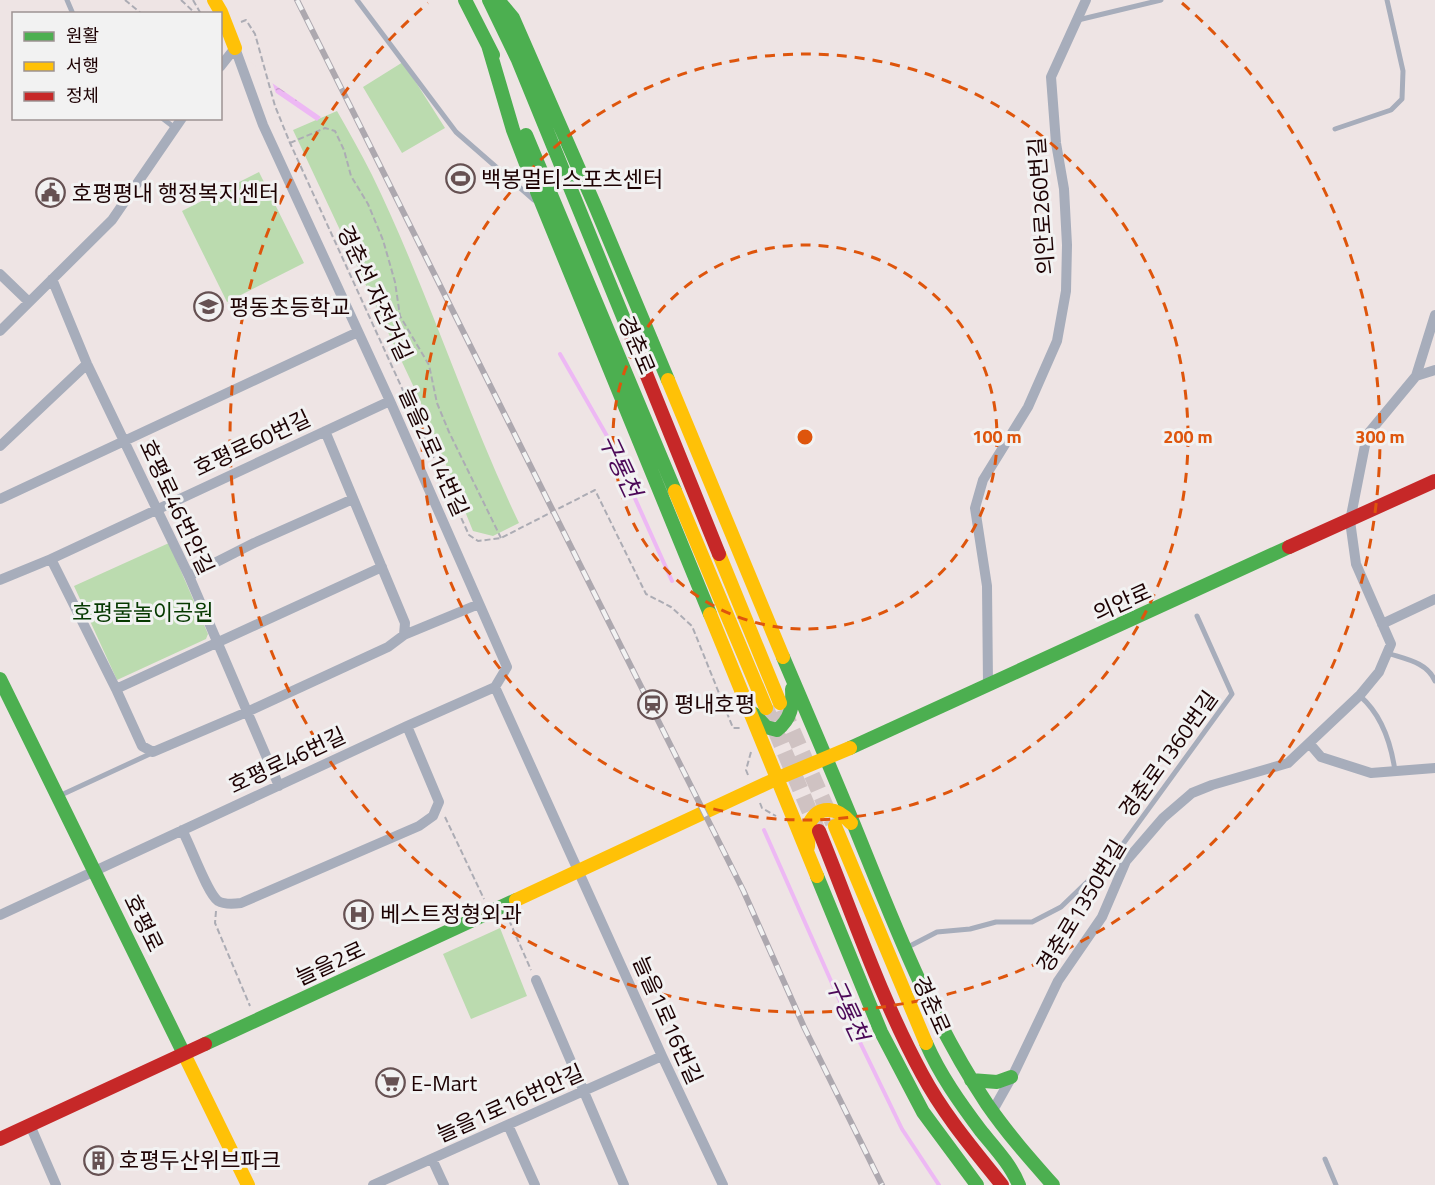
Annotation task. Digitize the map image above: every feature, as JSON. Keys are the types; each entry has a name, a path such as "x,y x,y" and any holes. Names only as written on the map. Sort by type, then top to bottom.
{"street":[{"name":"경춘로","path":"465,0 488,45 766,708"},
{"name":"경춘로","path":"489,0 518,60 780,703"},
{"path":"498,0 513,18 596,208 824,759 854,826 892,925 940,1025 971,1080 992,1112 1036,1168 1053,1185"},
{"name":"의안로260번길","path":"988,684 987,586 975,508 983,480 1028,407 1057,341 1066,291 1067,245 1064,189 1056,143 1051,77 1086,0"},
{"path":"222,16 234,45 222,65"},
{"name":"늘을2로14번길","path":"234,45 263,125 390,401 507,667 495,687"},
{"path":"488,45 513,130 544,209 881,1032 923,1112 977,1185"},
{"path":"0,331 112,220 178,123"},
{"path":"0,274 29,302"},
{"name":"호평로46번안길","path":"52,279 87,364 189,576 279,786"},
{"path":"1387,653 1391,644 1356,564 1350,521 1367,435 1416,375 1435,315"},
{"path":"0,498 358,332"},
{"path":"0,446 87,364"},
{"path":"1416,375 1435,370"},
{"name":"호평로60번길","path":"0,580 51,559 390,401"},
{"path":"324,431 405,623 404,635"},
{"name":"의안로","path":"776,779 1435,481"},
{"path":"189,576 254,543 353,499"},
{"path":"51,559 116,688 141,746 153,752 248,712 388,647 404,635 479,604"},
{"path":"116,688 382,567"},
{"path":"1382,624 1435,599"},
{"name":"경춘로1350번길","path":"992,1112 1058,981 1102,916 1126,861 1163,818 1192,793 1288,763 1360,695 1379,672 1387,653"},
{"name":"호평로","path":"0,679 248,1183"},
{"path":"746,702 756,718 766,727 777,730 787,722 791,713 792,682"},
{"path":"495,687 580,871"},
{"name":"호평로46번길","path":"0,915 495,687"},
{"path":"182,830 207,885 217,900 225,904 241,903 418,826 433,816 439,802 407,726"},
{"path":"1309,743 1321,757 1371,773 1435,768"},
{"name":"늘을2로","path":"0,1139 776,779"},
{"path":"810,863 807,836 810,822 815,814 829,810 840,812 854,826"},
{"name":"경춘로","path":"834,826 936,1066 967,1112 1014,1173 1018,1185"},
{"name":"경춘로","path":"819,831 888,1003 922,1075 954,1125 1002,1185"},
{"name":"늘을1로16번길","path":"580,871 662,1056 723,1185"},
{"path":"536,980 624,1185"},
{"name":"늘을1로16번안길","path":"373,1185 662,1056"},
{"path":"971,1080 997,1082 1011,1077"},
{"path":"30,1125 56,1185"},
{"path":"508,1125 535,1185"},
{"path":"432,1159 444,1185"}],"lane":[{"path":"357,0 456,132 544,209"},
{"path":"1077,21 1161,0"},
{"path":"1335,129 1391,110 1402,99 1403,71 1387,0"},
{"name":"경춘로1360번길","path":"904,949 937,932 970,929 996,922 1032,922 1061,907 1115,855 1232,694 1197,616"},
{"path":"1387,653 1421,665 1433,672 1435,681"},
{"path":"1360,695 1374,708 1392,750 1395,771"},
{"path":"57,796 153,752"},
{"path":"1115,855 1126,861"},
{"path":"1325,1159 1336,1185"}],"path":[{"path":"125,0 140,12"},
{"path":"182,0 193,12"},
{"name":"경춘선 자전거길","path":"228,28 246,20 255,34 274,106 469,535 478,541 501,538 595,490 646,594 671,607 692,626 733,728 744,728"},
{"path":"290,143 325,128 335,131 344,150 351,176 368,204 383,240 395,282 400,316 429,365 437,403 449,432 501,538"},
{"path":"749,744 751,753 746,770 754,790 762,808 781,819"},
{"path":"439,802 536,980"},
{"path":"217,900 215,923 256,1020"}],"green space":[{"path":"403,62 445,128 402,153 363,87"},
{"path":"337,111 368,167 411,261 481,437 519,523 493,536 473,531 418,396 293,130"},
{"path":"259,172 304,263 227,302 182,211"},
{"name":"호평물놀이공원","path":"169,543 208,634 206,639 117,680 74,586"},
{"path":"500,928 527,996 471,1019 443,954"}],"water":[{"path":"222,44 262,76 321,117 317,121 260,82"}],"pier":[{"path":"222,41 271,78 277,97 222,58"}],"waterway":[{"name":"구룡천","path":"560,354 607,436 672,581"},
{"name":"구룡천","path":"764,830 839,999 902,1129 939,1185"}],"tunnel":[{"path":"766,708 817,829"},
{"path":"783,709 833,823"}],"railway":[{"path":"297,0 743,890 804,1027 882,1185"}],"traffic: fast":[{"path":"465,0 493,55"},
{"path":"489,0 518,60 628,329"},
{"path":"498,0 513,18 668,380"},
{"path":"488,45 513,130 533,182 710,614"},
{"path":"526,135 675,491"},
{"path":"850,748 1289,547"},
{"path":"783,657 913,968 947,1037 987,1104 1053,1185"},
{"path":"0,679 184,1054"},
{"path":"754,714 766,727 777,730 790,712 792,689"},
{"path":"817,876 881,1032 923,1112 977,1185"},
{"path":"205,1044 516,900"},
{"path":"926,1043 951,1088 1007,1164 1019,1185"},
{"path":"971,1080 997,1082 1011,1077"}],"traffic: slow":[{"path":"214,0 221,12"},
{"path":"222,15 235,48"},
{"path":"668,380 783,657"},
{"path":"675,491 766,708"},
{"path":"719,554 780,703"},
{"path":"710,614 817,876"},
{"path":"516,900 776,779 850,748"},
{"path":"808,847 809,824 813,817 823,810 835,811 851,823"},
{"path":"835,826 926,1043"},
{"path":"184,1054 248,1185"}],"traffic: jam":[{"path":"628,329 719,554"},
{"path":"1289,547 1435,481"},
{"path":"819,831 880,985 907,1045 940,1104 1002,1185"},
{"path":"0,1139 205,1044"}],"place":[{"name":"백봉멀티스포츠센터","path":"460,179"},
{"name":"호평평내 행정복지센터","path":"51,193"},
{"name":"평동초등학교","path":"208,307"},
{"name":"평내호평","path":"653,704"},
{"name":"베스트정형외과","path":"359,914"},
{"name":"E-Mart","path":"390,1083"},
{"name":"호평두산위브파크","path":"98,1160"}]}
